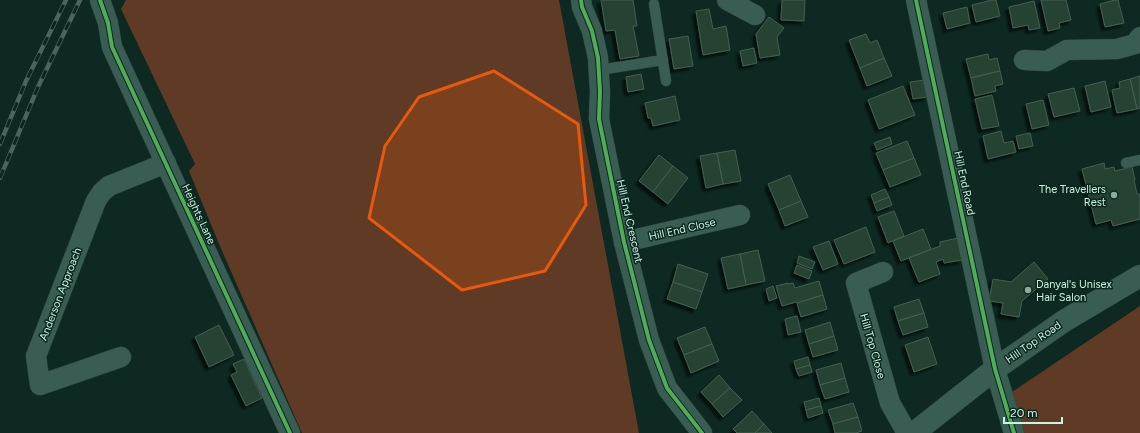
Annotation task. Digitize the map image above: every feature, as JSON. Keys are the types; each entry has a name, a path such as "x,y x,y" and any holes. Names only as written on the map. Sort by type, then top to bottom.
{"street":[{"name":"Hill End Crescent","path":"581,0 582,8 592,31 598,58 600,92 599,119 624,242 649,340 667,388 702,433"},
{"path":"728,0 755,15"},
{"name":"Hill End Road","path":"916,0 995,369 1014,433"},
{"name":"Heights Lane","path":"101,1 108,23 112,47 290,433"},
{"path":"1024,60 1047,61 1067,50 1117,49 1135,44 1140,38"},
{"name":"Anderson Approach","path":"121,357 40,385 36,356 99,196 109,186 166,163"},
{"name":"Hill End Close","path":"624,242 740,216"},
{"name":"Hill Top Close","path":"883,272 856,283 890,403 907,433"},
{"name":"Hill Top Road","path":"914,433 995,369 1064,321 1140,276"}],"lane":[{"path":"654,4 666,81"},
{"path":"599,70 663,60"},
{"path":"1126,164 1140,160"}],"highlighted area":[{"path":"494,71 578,124 586,205 545,271 462,290 369,218 385,146 419,97"}],"shaded area":[{"path":"126,0 559,0 639,433 302,433 219,244 189,171 195,164 121,9"},
{"path":"1140,306 1140,433 1008,433 1009,394"}],"building":[{"path":"601,0 633,0 637,26 633,26 639,56 620,59 615,30 606,31"},
{"path":"782,0 805,0 804,21 781,20"},
{"path":"996,0 1000,16 976,22 972,5"},
{"path":"1041,0 1066,0 1071,20 1059,23 1060,28 1048,31"},
{"path":"1118,0 1124,23 1105,27 1100,4"},
{"path":"1034,1 1040,28 1029,30 1028,25 1013,28 1009,7"},
{"path":"967,7 970,23 947,29 943,13"},
{"path":"709,9 713,29 726,26 730,50 703,55 696,11"},
{"path":"769,17 784,28 777,37 780,55 760,58 756,34"},
{"path":"866,34 870,43 877,40 884,58 860,68 849,40"},
{"path":"688,36 693,66 674,69 669,39"},
{"path":"754,48 757,63 743,66 740,51"},
{"path":"988,54 989,60 997,58 1000,71 971,78 966,59"},
{"path":"884,58 892,76 867,86 860,68"},
{"path":"1000,71 1003,84 995,86 996,91 975,96 971,78"},
{"path":"641,74 644,89 628,92 626,77"},
{"path":"1140,76 1140,108 1137,109 1130,79"},
{"path":"1130,79 1137,109 1117,113 1112,90 1120,88 1119,82"},
{"path":"925,80 927,97 913,99 910,82"},
{"path":"1105,81 1111,107 1091,112 1085,86"},
{"path":"903,86 915,115 879,129 868,100"},
{"path":"1074,88 1080,111 1054,117 1048,94"},
{"path":"992,95 999,126 982,129 975,99"},
{"path":"675,96 680,120 653,126 651,118 648,118 645,103"},
{"path":"1043,100 1049,125 1032,129 1026,104"},
{"path":"1001,131 1004,143 1013,141 1016,152 988,159 983,136"},
{"path":"1030,133 1033,146 1019,149 1016,136"},
{"path":"890,137 892,144 877,150 874,143"},
{"path":"907,141 914,158 883,170 876,153"},
{"path":"735,150 741,181 723,184 717,153"},
{"path":"717,153 723,184 706,188 700,156"},
{"path":"659,155 673,166 653,192 639,181"},
{"path":"914,158 921,175 890,187 883,170"},
{"name":"The Travellers Rest","path":"1104,163 1105,169 1114,167 1115,171 1132,167 1137,194 1140,194 1140,219 1113,226 1111,220 1096,224 1082,169"},
{"path":"673,166 688,178 668,204 653,192"},
{"path":"790,175 801,201 779,210 768,184"},
{"path":"885,189 889,197 874,203 871,195"},
{"path":"889,197 892,205 877,211 874,203"},
{"path":"801,201 808,217 785,226 779,210"},
{"path":"894,211 904,236 888,243 878,217"},
{"path":"866,227 875,252 844,264 834,240"},
{"path":"923,229 931,249 901,261 893,241"},
{"path":"958,238 962,260 944,263 943,259 936,262 940,274 919,282 909,258 940,246 940,242"},
{"path":"829,241 838,264 823,270 813,247"},
{"path":"758,250 765,281 746,285 740,254"},
{"path":"740,254 746,285 728,289 721,258"},
{"path":"799,256 815,262 812,269 797,263"},
{"path":"1034,262 1048,279 1022,301 1019,317 1001,314 1003,303 989,301 993,279 1011,282"},
{"path":"678,264 708,274 702,292 673,282"},
{"path":"797,265 812,271 809,279 794,273"},
{"path":"819,281 823,295 782,306 776,286 793,283 795,288"},
{"path":"673,282 702,292 696,309 667,299"},
{"path":"773,286 777,298 769,301 766,289"},
{"path":"823,295 827,309 801,317 797,303"},
{"path":"919,299 924,313 898,321 894,307"},
{"path":"924,313 928,327 903,335 898,321"},
{"path":"797,316 801,332 788,335 785,319"},
{"path":"830,322 834,336 809,344 805,330"},
{"path":"219,325 234,355 209,367 195,337"},
{"path":"705,327 712,344 684,355 677,338"},
{"path":"834,336 838,350 813,357 809,344"},
{"path":"928,337 937,364 914,372 905,345"},
{"path":"712,344 719,361 691,373 684,355"},
{"path":"808,357 810,365 796,369 794,361"},
{"path":"244,359 262,398 246,406 231,375 237,372 233,364"},
{"path":"841,363 845,378 820,385 816,370"},
{"path":"810,365 812,372 799,376 796,369"},
{"path":"719,375 730,388 712,404 701,392"},
{"path":"845,378 849,392 825,399 820,385"},
{"path":"730,388 742,400 723,417 712,404"},
{"path":"819,398 821,406 806,410 804,402"},
{"path":"853,403 858,417 833,424 828,410"},
{"path":"821,406 823,413 808,418 806,410"},
{"path":"752,411 764,424 755,433 737,433 733,429"},
{"path":"858,417 862,431 856,433 835,433 833,424"},
{"path":"764,424 772,433 755,433"}],"railway":[{"path":"0,144 26,81 66,0"},
{"path":"0,178 38,87 80,0"}],"cycle path":[{"path":"100,0 108,23 112,47 290,433"},
{"path":"581,0 582,7 592,31 598,58 600,92 599,119 624,242 649,340 667,388 702,433"},
{"path":"916,0 995,369 1014,433"}],"place":[{"name":"The Travellers Rest","path":"1114,195"},
{"name":"Danyal's Unisex Hair Salon","path":"1028,290"}]}
